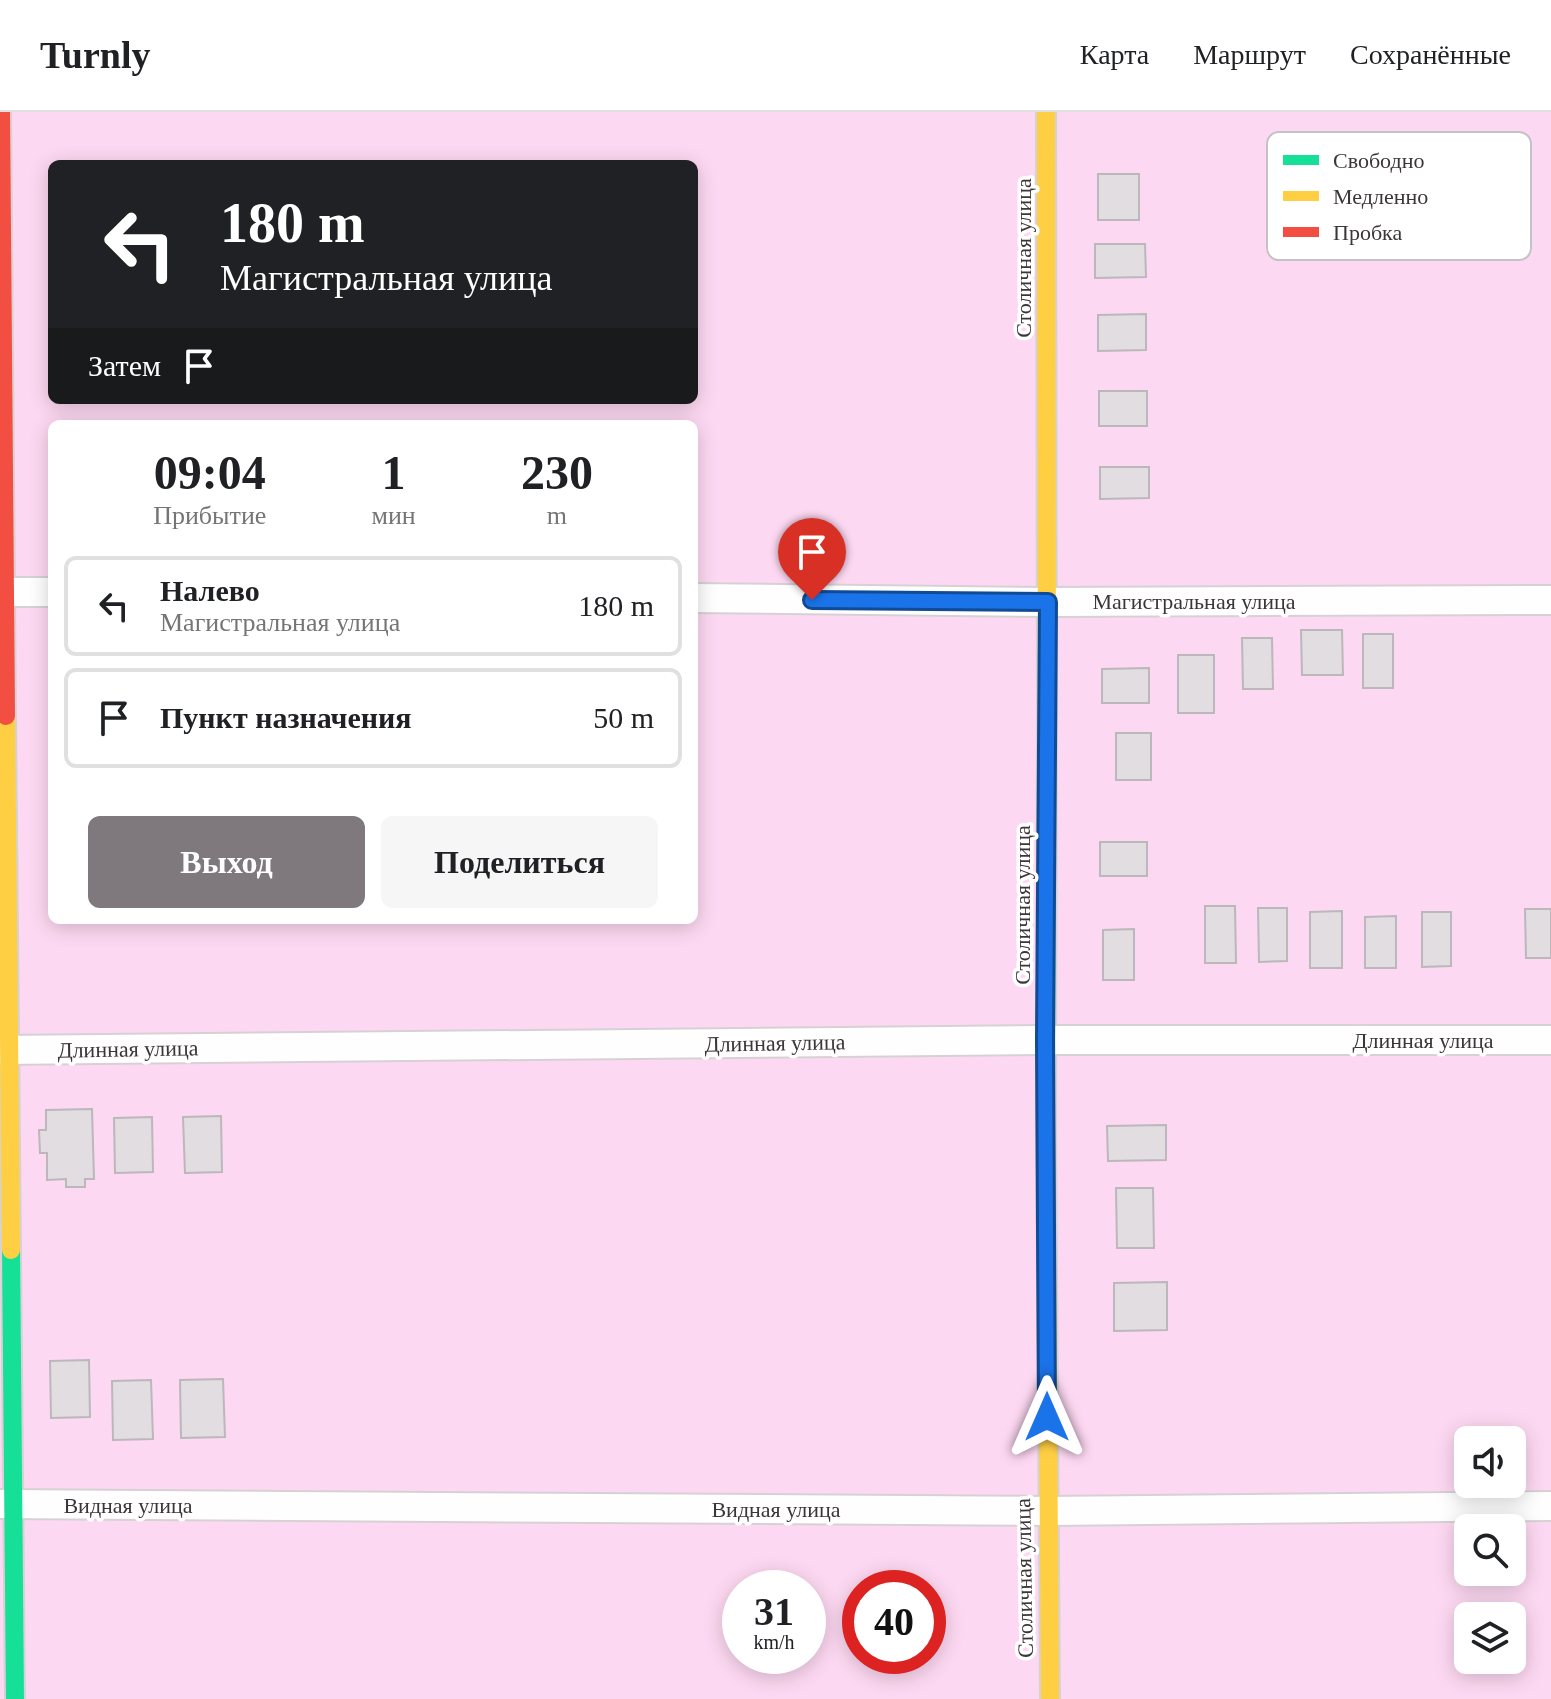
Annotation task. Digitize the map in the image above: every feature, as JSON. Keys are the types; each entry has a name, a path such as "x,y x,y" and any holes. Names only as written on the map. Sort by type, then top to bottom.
{"street":[{"path":"1,112 7,1504 15,1699"},
{"path":"1027,112 1059,112"},
{"name":"Столичная улица","path":"1046,112 1048,602 1045,1040 1050,1699"},
{"path":"2,592 48,592"},
{"name":"Магистральная улица","path":"698,598 1048,602 1551,600"},
{"name":"Длинная улица","path":"4,1050 1045,1040 1551,1040"},
{"name":"Видная улица","path":"7,1504 1047,1511 1551,1506"}],"shaded area":[{"path":"0,112 1551,112 1551,1699 0,1699"}],"building":[{"path":"1098,174 1139,174 1139,220 1098,220"},
{"path":"1095,244 1145,244 1146,277 1095,278"},
{"path":"1146,314 1146,350 1098,351 1098,315"},
{"path":"1099,391 1147,391 1147,426 1099,426"},
{"path":"1100,467 1149,467 1149,498 1100,499"},
{"path":"1301,630 1342,630 1343,675 1302,675"},
{"path":"1363,634 1393,634 1393,688 1363,688"},
{"path":"1242,638 1272,638 1273,689 1243,689"},
{"path":"1178,655 1214,655 1214,713 1178,713"},
{"path":"1149,668 1149,703 1102,703 1102,669"},
{"path":"1116,733 1151,733 1151,780 1116,780"},
{"path":"1100,842 1147,842 1147,876 1100,876"},
{"path":"1205,906 1235,906 1236,963 1205,963"},
{"path":"1258,908 1287,908 1287,961 1259,962"},
{"path":"1525,909 1551,909 1551,958 1526,958"},
{"path":"1342,911 1342,968 1310,968 1310,912"},
{"path":"1422,912 1451,912 1451,966 1422,967"},
{"path":"1396,916 1396,968 1365,968 1365,917"},
{"path":"1134,929 1134,980 1103,980 1103,930"},
{"path":"92,1109 94,1179 85,1179 85,1187 66,1187 66,1179 47,1180 47,1153 40,1153 39,1130 46,1130 46,1110"},
{"path":"221,1116 222,1172 185,1173 183,1117"},
{"path":"152,1117 153,1172 115,1173 114,1118"},
{"path":"1166,1125 1166,1160 1108,1161 1107,1126"},
{"path":"1116,1188 1153,1188 1154,1248 1117,1248"},
{"path":"1167,1282 1167,1330 1114,1331 1114,1283"},
{"path":"89,1360 90,1417 51,1418 50,1361"},
{"path":"223,1379 225,1437 181,1438 180,1380"},
{"path":"151,1380 153,1439 113,1440 112,1381"}],"traffic: fast":[{"path":"1046,1120 1047,703"},
{"path":"11,1250 15,1699"}],"traffic: slow":[{"path":"1046,112 1047,703"},
{"path":"6,716 11,1250"},
{"path":"1046,1120 1050,1699"}],"traffic: jam":[{"path":"1,112 6,716"}],"route":[{"path":"812,600 1048,602 1045,1040 1047,1417"}]}
